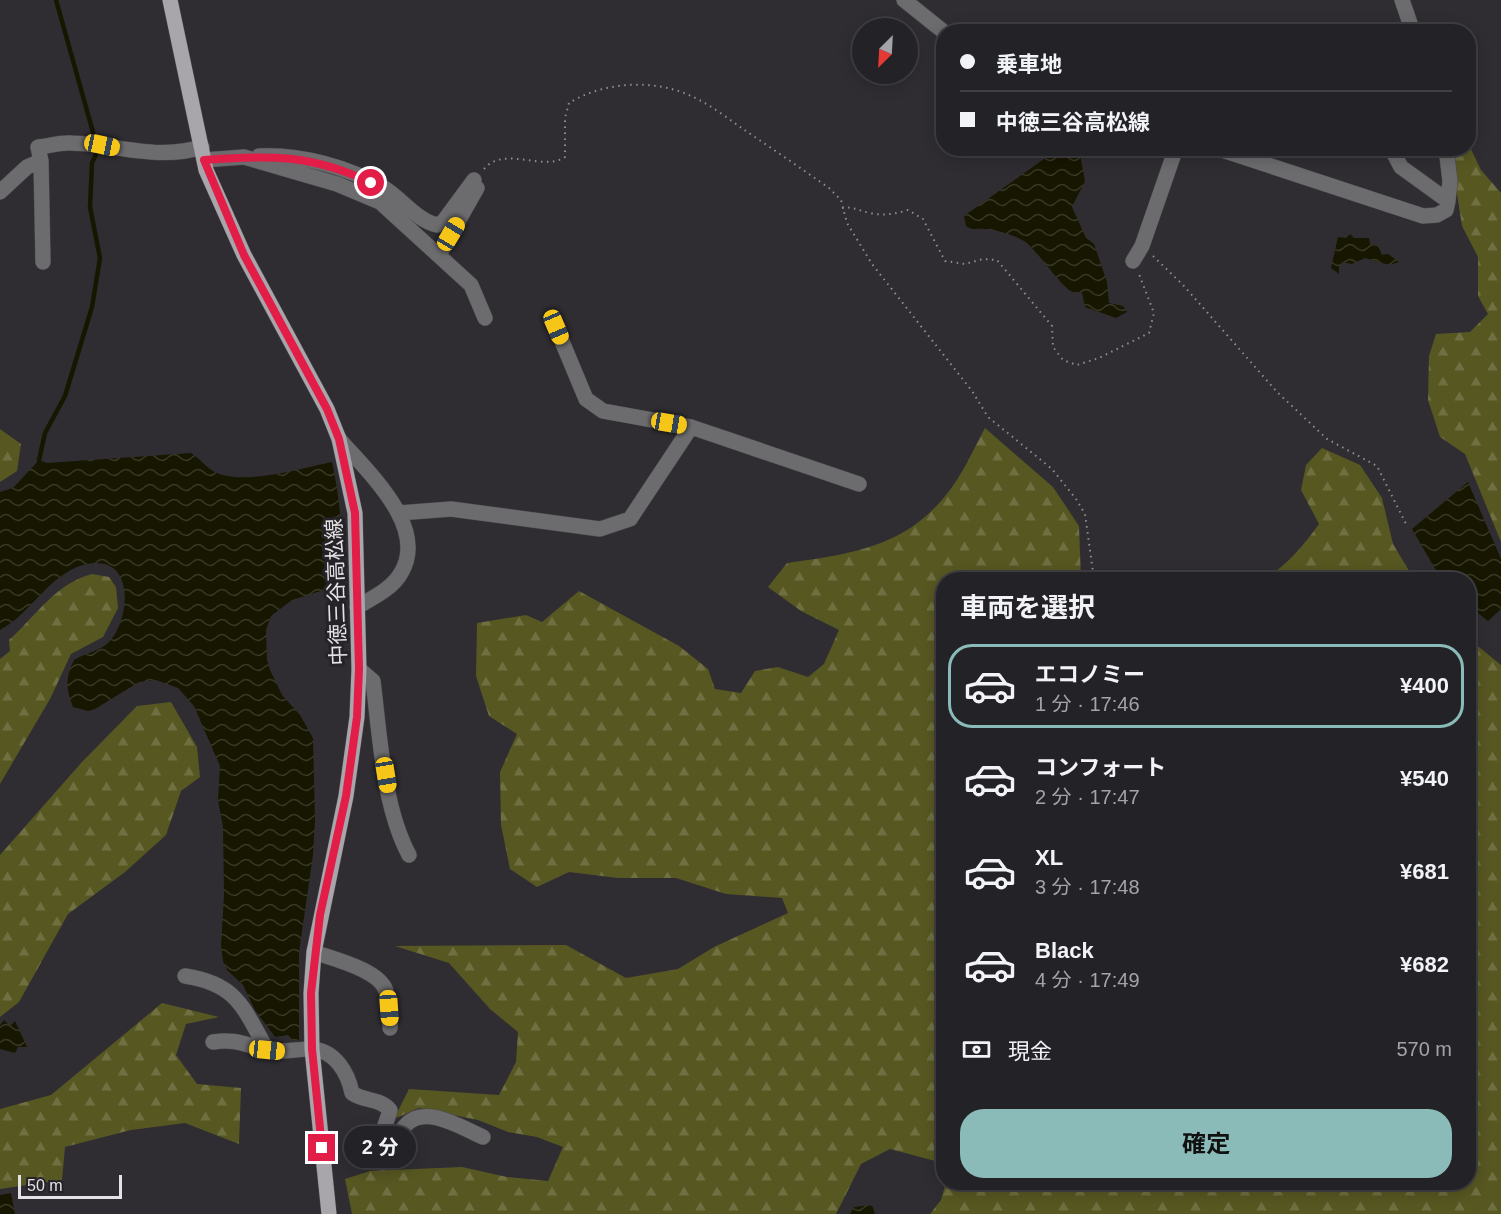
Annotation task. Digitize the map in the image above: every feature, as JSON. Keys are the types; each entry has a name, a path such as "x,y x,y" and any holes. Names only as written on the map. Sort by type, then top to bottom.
{"main road":[{"name":"中徳三谷高松線","path":"171,0 203,153 244,255 327,409 339,439 355,513 359,669 357,717 346,796 314,952 312,1049 329,1214"}],"street":[{"path":"904,0 936,26"},
{"path":"1402,0 1410,24"},
{"path":"43,262 41,161 38,147 68,142 159,154 184,152 244,157 272,155 328,164 384,189 422,219 437,225 443,222 474,180"},
{"path":"1133,261 1142,246 1173,156"},
{"path":"1240,156 1423,216 1437,215 1446,210 1448,201 1446,156"},
{"path":"1395,156 1401,167 1448,201"},
{"path":"244,157 337,184 380,202 440,254 471,285 485,318"},
{"path":"0,192 27,167 41,161"},
{"path":"440,254 475,196 477,189 474,180"},
{"path":"556,327 586,399 603,411 691,427 859,484"},
{"path":"399,513 451,509 600,529 630,519 691,427"},
{"path":"339,439 374,478 399,513 407,530 408,555 401,574 383,591 357,607"},
{"path":"359,669 373,681 390,798 399,837 409,855"},
{"path":"314,952 344,962 376,977 386,989 390,1028"},
{"path":"185,976 210,980 226,989 245,1011 267,1050"},
{"path":"213,1042 244,1041 267,1050 285,1052 312,1049 325,1053 340,1064 349,1076 352,1093 361,1099 384,1103 390,1110 377,1149 376,1162 382,1163 404,1127 412,1119 422,1116 434,1116 483,1137"}],"path":[{"path":"474,180 487,165 506,158 557,162 565,157 569,103 584,94 620,86 652,86 684,93 721,113 830,188 841,200 847,223 872,264 972,391 988,417 1052,469 1076,499 1085,514 1093,572"},
{"path":"842,208 851,206 868,213 889,215 908,210 923,219 945,261 965,264 983,259 997,260 1052,326 1053,347 1063,360 1077,365 1099,358 1149,333 1154,313 1133,261"},
{"path":"1142,246 1184,286 1277,392 1327,439 1377,466 1406,524"}],"green space":[{"path":"1451,156 1474,156 1481,170 1501,193 1501,542 1465,454 1440,437 1428,400 1429,356 1436,334 1470,332 1488,314 1478,296 1478,257 1462,226"},
{"path":"985,428 1053,487 1079,526 1081,572 936,572 936,1161 890,1149 861,1164 836,1214 352,1214 345,1179 370,1171 462,1167 507,1177 548,1181 563,1147 537,1137 508,1132 478,1120 419,1108 394,1119 409,1089 499,1095 516,1062 518,1032 490,1009 449,963 395,946 566,945 626,978 678,969 714,947 788,913 782,898 726,894 676,878 618,878 569,872 537,887 510,869 501,825 500,772 517,734 489,716 476,676 477,623 526,615 542,622 579,591 679,646 708,669 715,689 741,693 755,671 778,667 808,677 824,664 839,630 801,611 768,587 787,563 853,552 874,546 912,527 930,513 952,488"},
{"path":"0,429 21,444 17,471 0,482"},
{"path":"1322,448 1360,465 1382,498 1393,544 1410,572 1274,572 1295,554 1319,524 1301,490 1306,465"},
{"path":"92,574 109,577 116,587 118,608 103,637 71,654 50,699 0,784 0,659 10,651 9,640 47,601 79,578"},
{"path":"1476,645 1501,665 1501,1214 930,1214 941,1200 944,1190 1476,1190"},
{"path":"171,702 197,747 200,777 181,791 166,835 125,872 68,914 19,1002 0,1017 0,855 82,762 137,706"},
{"path":"162,1003 219,1017 186,1024 176,1055 197,1084 241,1088 239,1144 185,1123 131,1130 65,1147 62,1180 0,1189 0,1109 51,1095"}],"water":[{"path":"1048,156 1080,156 1085,181 1072,207 1086,238 1094,244 1107,282 1109,303 1123,306 1127,312 1116,318 1085,307 1082,293 1068,289 1024,241 999,231 973,229 966,226 964,216"},
{"path":"1350,234 1354,238 1369,238 1370,244 1378,246 1382,255 1388,254 1399,262 1389,265 1365,258 1352,264 1342,262 1339,274 1331,268 1338,237 1346,238"},
{"path":"191,453 213,471 239,477 271,475 332,462 338,492 343,584 292,600 271,616 266,630 267,660 270,670 282,695 300,715 313,738 315,820 313,855 299,952 299,1040 293,1040 288,1035 275,1037 255,1010 243,985 227,970 223,961 221,946 224,895 223,827 218,800 220,766 194,706 178,688 156,680 139,682 95,709 88,711 73,707 67,684 74,660 98,650 110,641 123,615 124,587 120,576 112,567 99,563 83,565 70,570 59,577 11,623 0,630 0,492 13,488 39,460 47,463"},
{"path":"1468,482 1501,559 1501,609 1488,621 1476,612 1476,572 1437,572 1412,529"},
{"path":"4,1020 10,1026 15,1021 27,1047 18,1047 15,1053 0,1049 0,1025"},
{"path":"11,1193 15,1214 0,1214 0,1195"},
{"path":"872,1205 875,1214 850,1214 854,1207"}],"waterway":[{"path":"39,460 45,433 65,396 92,307 100,258 90,207 92,163 98,150 56,0"}],"route":[{"path":"322,1148 312,1049 311,993 320,915 346,796 357,717 359,669 355,513 339,439 327,409 244,255 206,170 204,160 272,155 328,164 371,183"}]}
